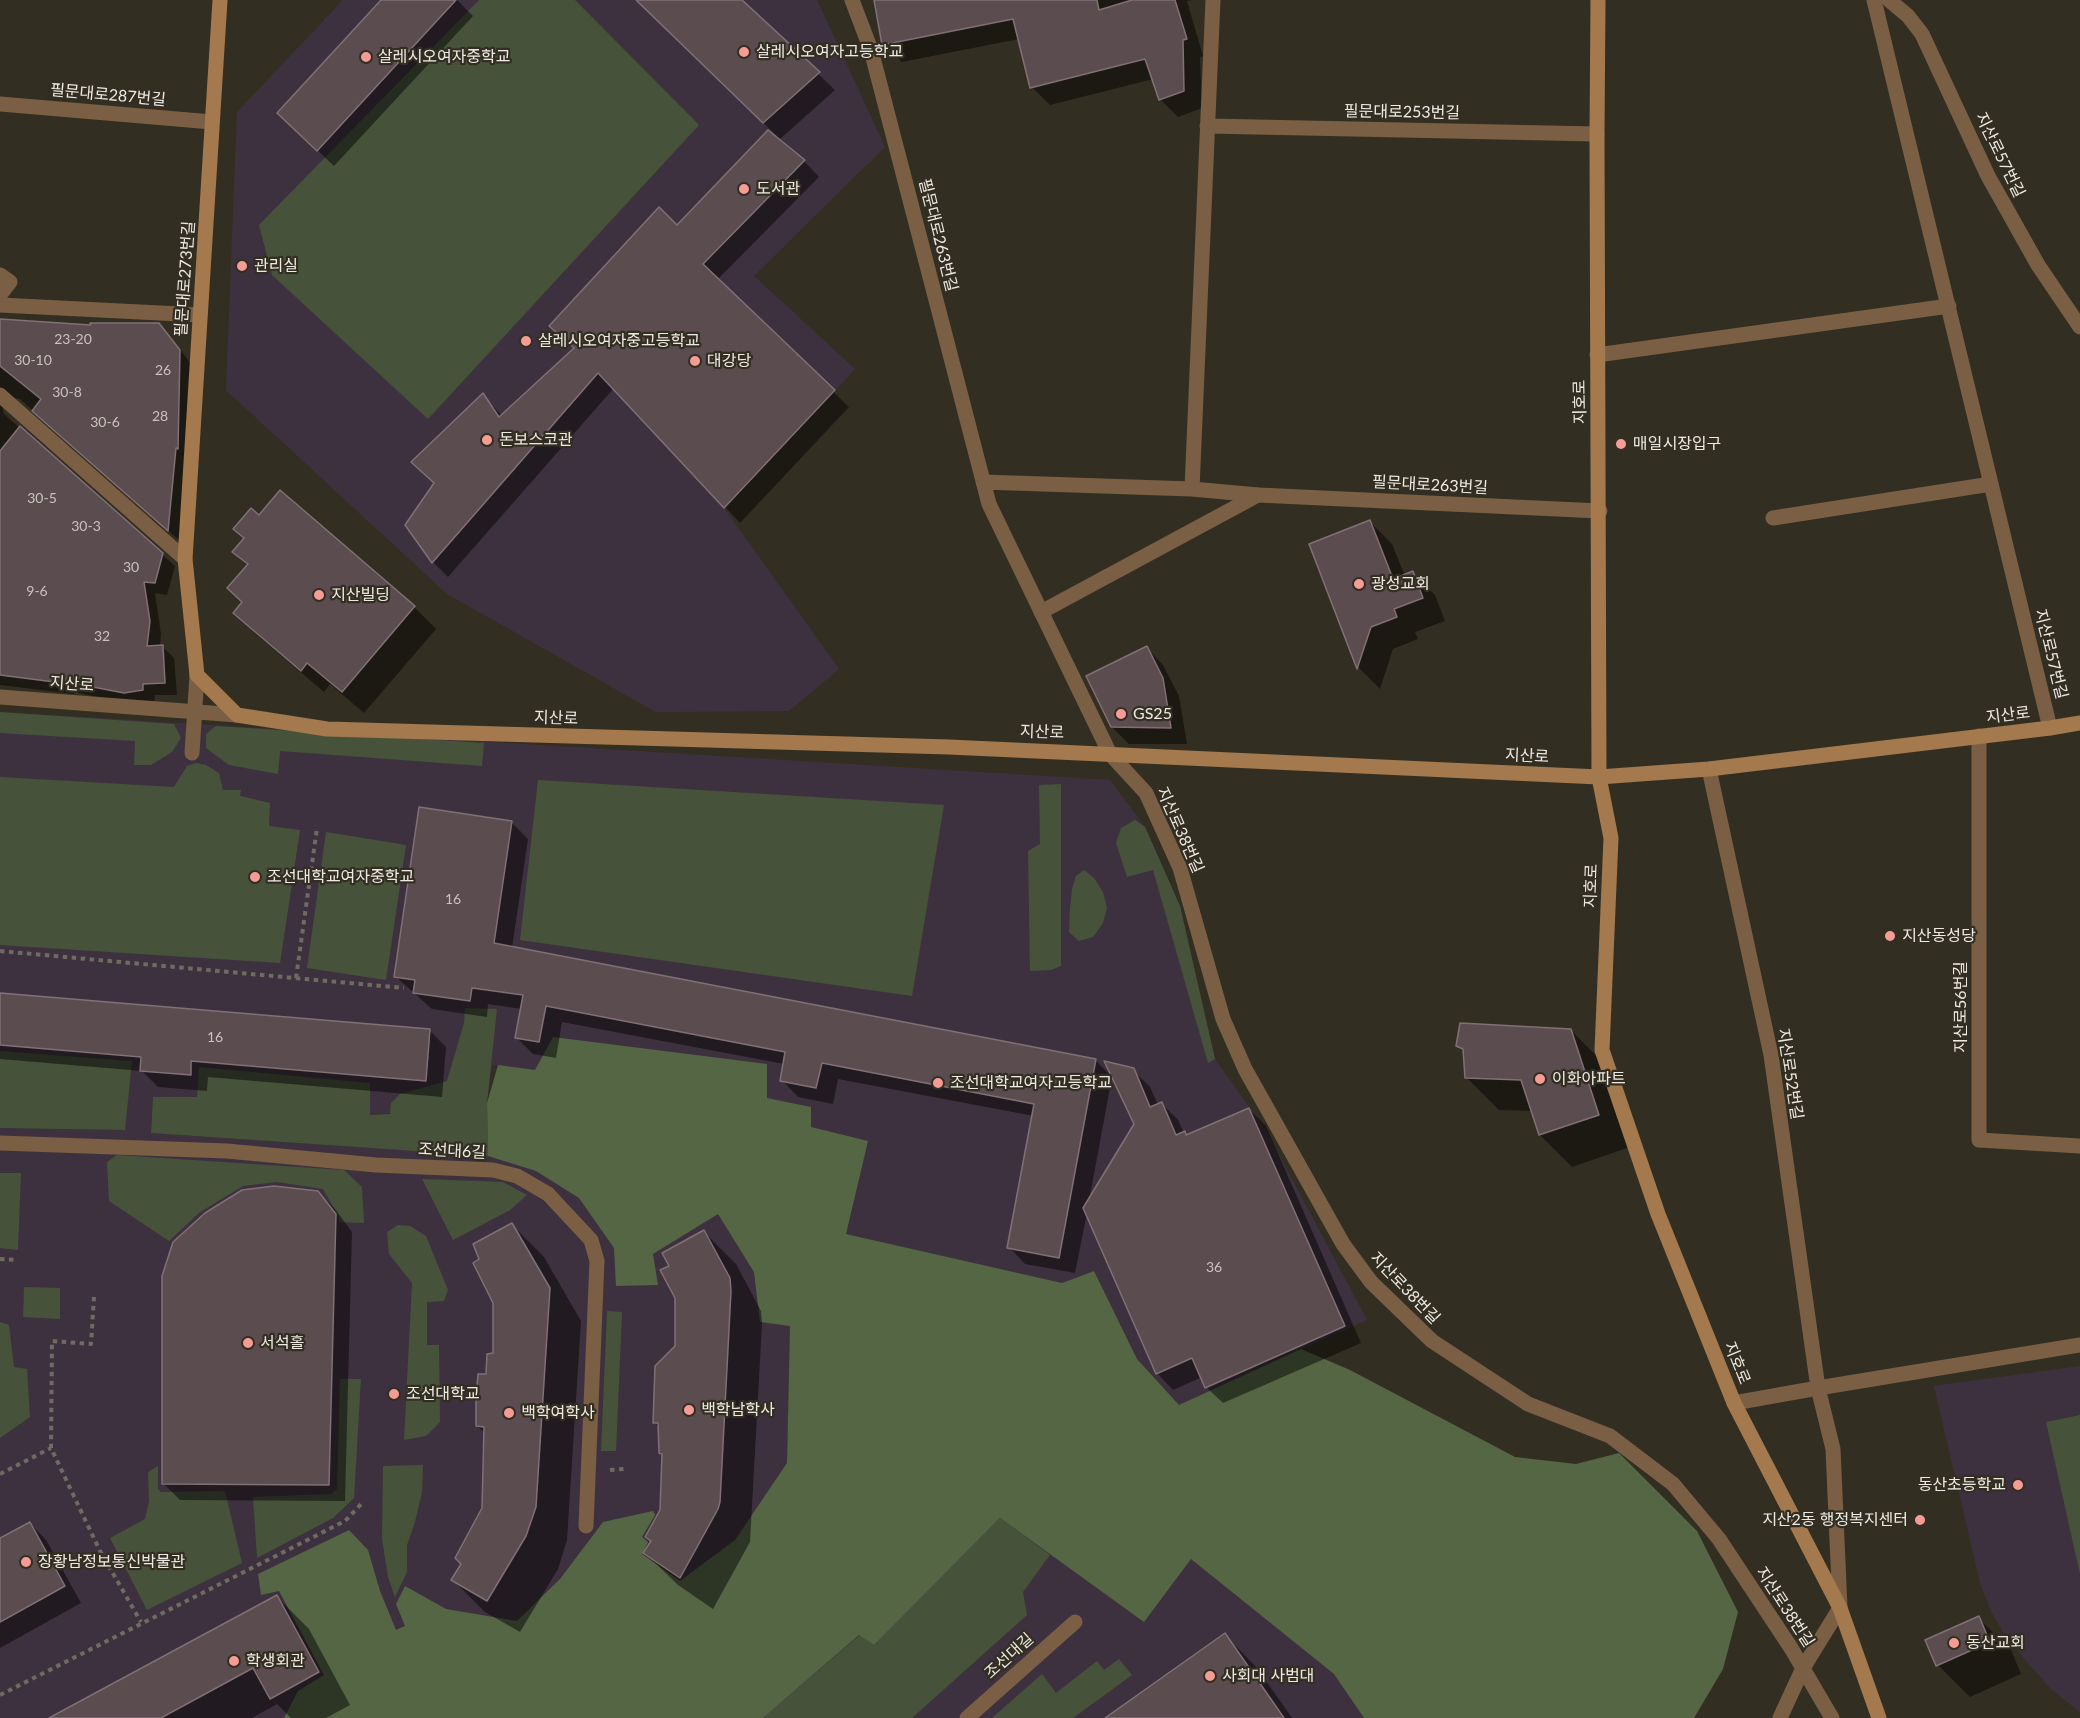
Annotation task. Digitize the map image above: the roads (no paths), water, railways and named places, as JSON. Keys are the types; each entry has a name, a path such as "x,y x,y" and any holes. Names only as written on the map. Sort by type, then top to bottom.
{"street":[{"name":"필문대로273번길","path":"196,675 185,559 220,0"},
{"name":"필문대로263번길","path":"852,0 871,50 989,504 1110,754"},
{"path":"1192,489 1213,0"},
{"name":"지호로","path":"1598,0 1599,777 1611,838 1602,1050 1658,1214 1734,1404 1840,1608 1879,1718"},
{"name":"지산로57번길","path":"1874,0 2050,728"},
{"name":"지산로57번길","path":"1889,0 1908,16 1922,34 1988,176 2038,265 2080,327"},
{"name":"필문대로287번길","path":"0,104 212,122"},
{"name":"필문대로253번길","path":"1207,126 1597,134"},
{"path":"0,275 10,282 0,295"},
{"path":"0,305 200,315"},
{"path":"1597,355 1949,306"},
{"path":"0,395 185,559"},
{"name":"필문대로263번길","path":"983,482 1192,489 1258,495 1600,511"},
{"path":"1773,518 1991,484"},
{"path":"1041,612 1258,495"},
{"path":"192,753 196,675"},
{"path":"196,675 237,715"},
{"name":"지산로","path":"0,697 237,715 327,729 949,747 1599,777 1709,769 2080,723"},
{"name":"지산로56번길","path":"1979,736 1979,1140 2080,1146"},
{"name":"지산로38번길","path":"1110,754 1146,793 1180,867 1223,1019 1245,1069 1343,1244 1371,1282 1432,1341 1528,1404 1610,1436 1673,1484 1719,1539 1803,1668 1832,1718"},
{"name":"지산로52번길","path":"1709,769 1771,1055 1818,1388 1833,1449 1840,1608"},
{"name":"조선대6길","path":"0,1143 227,1151 376,1165 493,1170 517,1176 548,1194 591,1240 597,1261 586,1526"},
{"path":"1734,1404 2080,1345"},
{"path":"1780,1718 1803,1668 1840,1608"},
{"name":"조선대길","path":"967,1718 1075,1622"}],"place":[{"name":"살레시오여자고등학교","path":"744,52"},
{"name":"살레시오여자중학교","path":"366,57"},
{"name":"도서관","path":"744,189"},
{"name":"관리실","path":"242,266"},
{"name":"살레시오여자중고등학교","path":"526,341"},
{"name":"대강당","path":"695,361"},
{"name":"돈보스코관","path":"487,440"},
{"name":"매일시장입구","path":"1621,444"},
{"name":"광성교회","path":"1359,584"},
{"name":"지산빌딩","path":"319,595"},
{"name":"GS25","path":"1121,714"},
{"name":"조선대학교여자중학교","path":"255,877"},
{"name":"지산동성당","path":"1890,936"},
{"name":"이화아파트","path":"1540,1079"},
{"name":"조선대학교여자고등학교","path":"938,1083"},
{"name":"서석홀","path":"248,1343"},
{"name":"조선대학교","path":"394,1394"},
{"name":"백학남학사","path":"689,1410"},
{"name":"백학여학사","path":"509,1413"},
{"name":"동산초등학교","path":"2018,1485"},
{"name":"지산2동 행정복지센터","path":"1920,1520"},
{"name":"장황남정보통신박물관","path":"26,1562"},
{"name":"동산교회","path":"1954,1643"},
{"name":"학생회관","path":"234,1661"},
{"name":"사회대 사범대","path":"1210,1676"}]}
